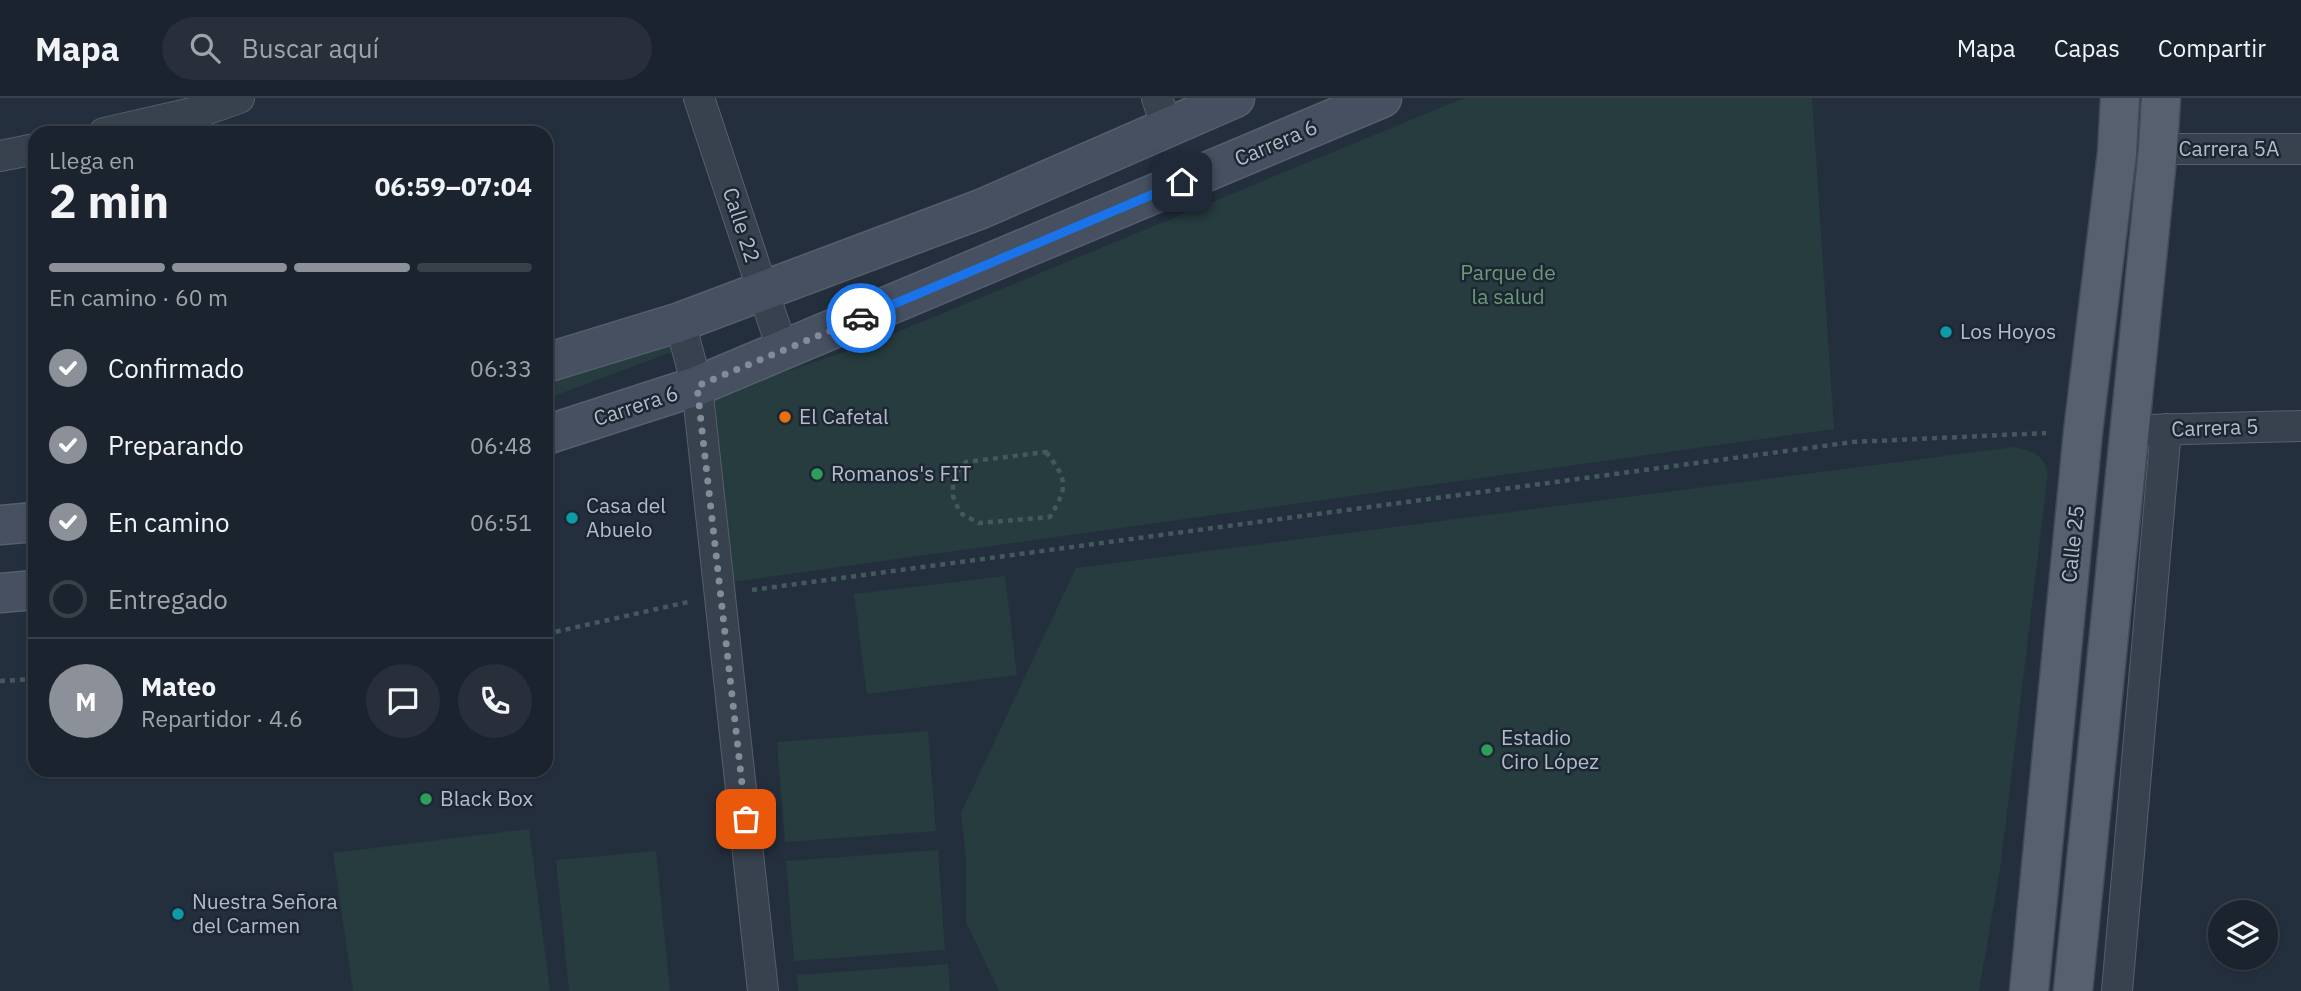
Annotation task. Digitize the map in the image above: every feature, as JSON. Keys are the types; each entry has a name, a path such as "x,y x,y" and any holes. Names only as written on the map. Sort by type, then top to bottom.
{"main road":[{"path":"553,361 680,322 981,209 1162,113 1235,98"},
{"name":"Carrera 6","path":"553,433 697,386 1382,98"},
{"name":"Calle 25","path":"2029,991 2083,432 2117,153 2120,98"},
{"name":"Calle 25","path":"2073,991 2161,98"},
{"path":"0,525 28,523"},
{"path":"0,593 28,591"}],"street":[{"path":"141,126 206,114 239,98"},
{"name":"Calle 22","path":"699,98 783,351"},
{"name":"Carrera 5A","path":"2158,149 2301,149"},
{"path":"0,156 28,150"},
{"path":"680,322 697,386 763,991"},
{"name":"Carrera 5","path":"2129,430 2301,426"},
{"path":"2117,991 2166,429"}],"path":[{"path":"553,632 720,594 1853,442 2083,432"},
{"path":"1046,453 1064,479 1060,500 1050,517 979,523 960,513 953,496 953,476 966,463 1046,453"},
{"path":"0,681 28,679"}],"green space":[{"name":"Parque de la salud","path":"1464,98 1812,98 1834,429 732,582 714,396 873,342"},
{"path":"674,340 680,349 553,396 553,383"},
{"name":"Estadio Ciro López","path":"2014,447 2036,454 2048,472 2001,862 1979,991 999,991 966,922 966,857 961,813 1076,568"},
{"path":"1005,576 1017,675 867,694 854,594"},
{"path":"928,731 936,831 785,842 777,742"},
{"path":"529,829 550,991 353,991 333,853"},
{"path":"938,850 945,950 794,961 786,861"},
{"path":"656,851 670,991 569,991 556,860"},
{"path":"948,964 950,991 798,991 797,975"}],"way so far":[{"path":"746,819 697,386 861,318"}],"place":[{"name":"Los Hoyos","path":"1946,332"},
{"name":"El Cafetal","path":"785,417"},
{"name":"Romanos's FIT","path":"817,474"},
{"name":"Casa del Abuelo","path":"572,518"},
{"name":"Estadio Ciro López","path":"1487,750"},
{"name":"Black Box","path":"426,799"},
{"name":"Nuestra Señora del Carmen","path":"178,914"}],"route":[{"path":"861,318 1182,182"}]}
